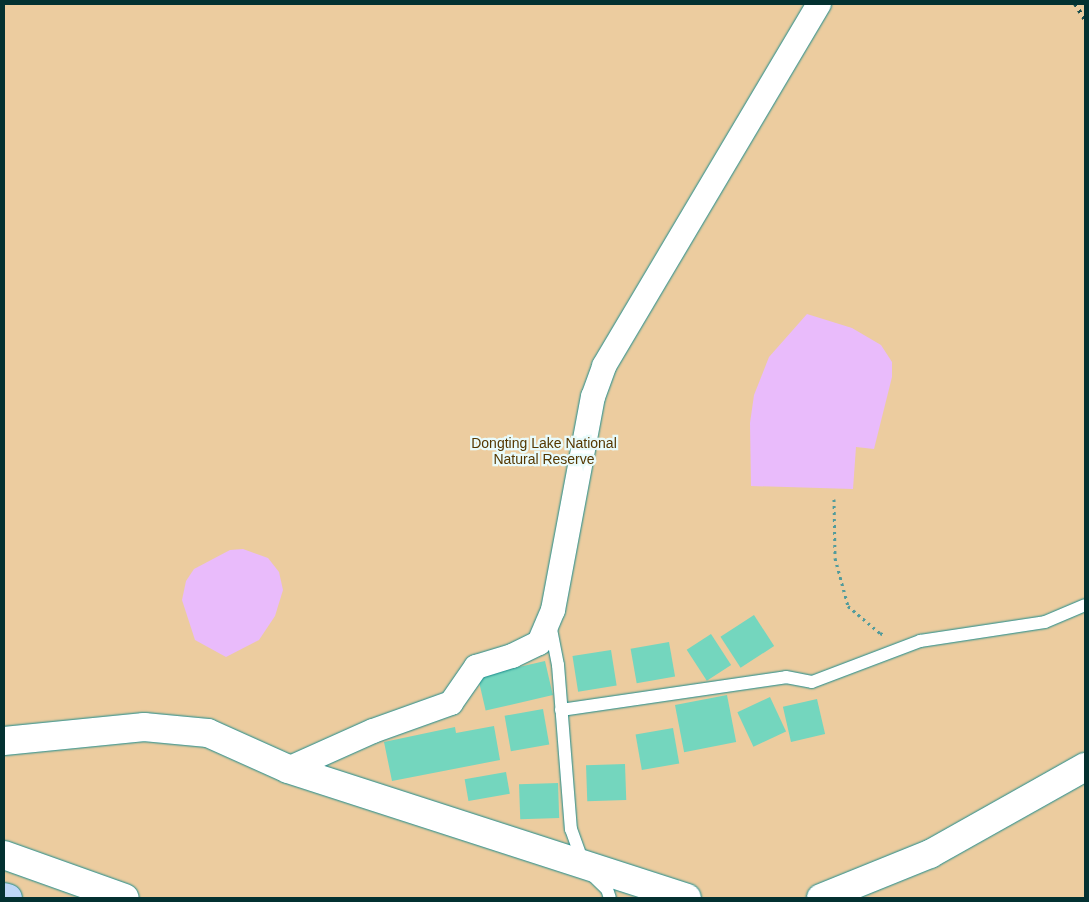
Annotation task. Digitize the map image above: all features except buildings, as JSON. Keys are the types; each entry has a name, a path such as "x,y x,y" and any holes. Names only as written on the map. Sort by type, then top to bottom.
{"main road":[{"path":"4,897 8,898"}],"street":[{"path":"288,769 373,731 451,703 476,667 512,656 539,643 549,620 593,397 604,366 819,4"},
{"path":"4,741 144,727 175,728 208,733 288,769 585,868 687,898"},
{"path":"821,898 930,854 1085,768"},
{"path":"4,855 125,898"}],"lane":[{"path":"561,710 786,677 812,682 920,642 1045,622 1085,605"},
{"path":"549,620 558,665 572,829 585,868 607,889 610,898"}],"path":[{"path":"834,499 835,558 848,606 880,633 920,642"}],"green space":[{"name":"Dongting Lake National Natural Reserve","path":"4,4 1085,4 1085,898 4,898"}],"shaded area":[{"path":"807,314 852,328 881,345 892,362 892,377 874,449 856,447 853,489 751,486 750,423 754,395 769,357"},
{"path":"243,549 268,558 279,572 283,590 275,616 259,640 226,657 195,640 182,600 186,581 194,569 230,550"}],"railway":[{"path":"1075,4 1085,20"}]}
